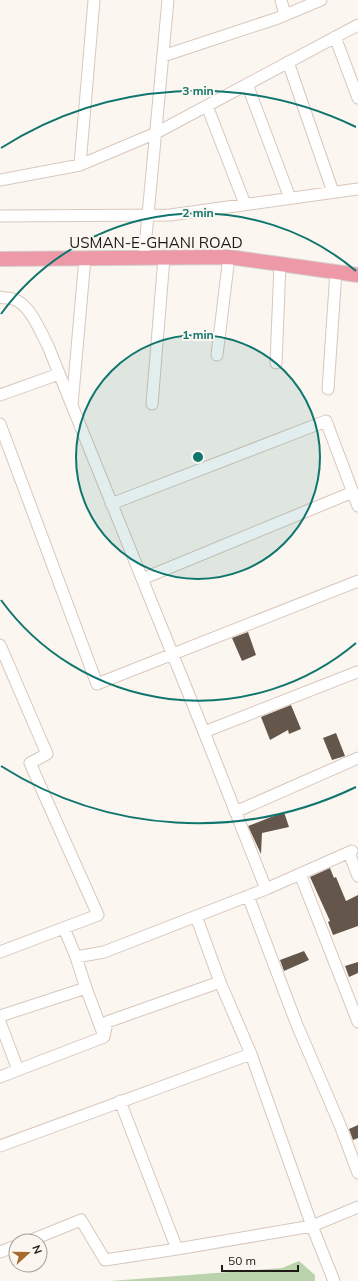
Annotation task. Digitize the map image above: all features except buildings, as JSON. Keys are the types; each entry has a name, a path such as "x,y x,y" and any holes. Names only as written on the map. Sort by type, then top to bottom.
{"main road":[{"name":"USMAN-E-GHANI ROAD","path":"0,259 229,258 358,275"}],"street":[{"path":"80,165 94,0"},
{"path":"144,258 168,0"},
{"path":"281,0 285,15"},
{"path":"163,56 285,15 320,0"},
{"path":"0,180 80,165 156,133 358,25"},
{"path":"335,37 358,98"},
{"path":"288,62 333,192"},
{"path":"247,84 290,198"},
{"path":"207,106 245,204"},
{"path":"0,216 170,215 358,189"},
{"path":"72,407 85,258"},
{"path":"152,404 164,258"},
{"path":"217,355 229,258"},
{"path":"276,363 280,264"},
{"path":"328,389 336,271"},
{"path":"0,297 13,299 22,304 33,318 48,346 266,889"},
{"path":"0,395 59,374"},
{"path":"111,504 326,421 358,506"},
{"path":"0,424 97,684 358,581"},
{"path":"142,579 353,492"},
{"path":"0,645 47,754 30,763 98,915 0,952"},
{"path":"204,732 357,672"},
{"path":"235,812 358,758"},
{"path":"76,956 104,952 266,889 350,852 358,876"},
{"path":"300,874 358,1022"},
{"path":"248,896 297,1025 340,1124 358,1173"},
{"path":"196,916 220,982 250,1054 312,1226 334,1281"},
{"path":"64,928 76,956 104,1038"},
{"path":"104,1038 107,1022 220,982"},
{"path":"0,1016 86,988"},
{"path":"0,1022 18,1070"},
{"path":"0,1077 104,1038"},
{"path":"0,1146 250,1054"},
{"path":"120,1102 177,1249"},
{"path":"48,1233 81,1220 105,1260 312,1226 358,1207"}],"green space":[{"path":"299,1261 315,1275 315,1281 110,1281 282,1268"}]}
